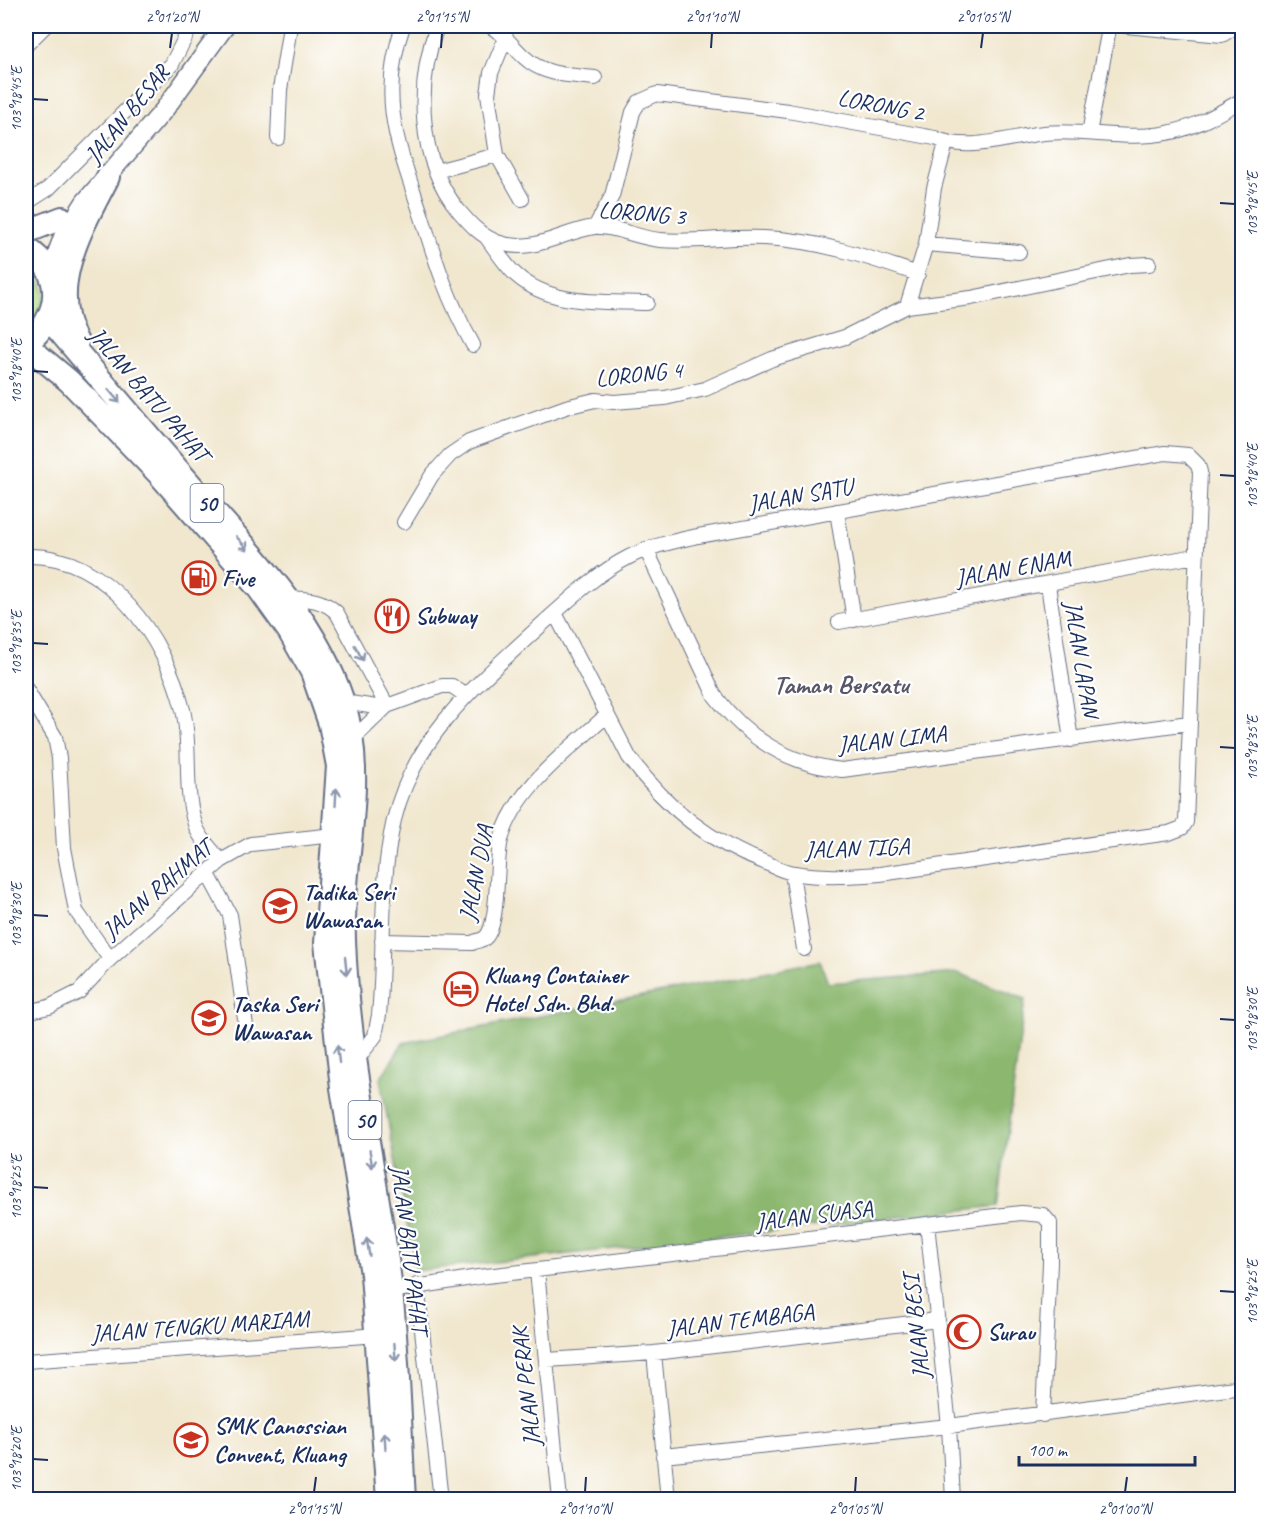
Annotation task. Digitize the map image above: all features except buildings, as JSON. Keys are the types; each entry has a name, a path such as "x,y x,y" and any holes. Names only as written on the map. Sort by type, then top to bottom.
{"highway":[{"path":"97,375 71,333 66,316 66,280 78,237 108,177"},
{"path":"26,232 62,218"},
{"path":"26,245 46,266 52,280 54,293 49,319"},
{"name":"JALAN BATU PAHAT","path":"49,319 290,598 328,666 343,702 352,740 354,819 345,887 344,940 356,1061 390,1291 404,1500"},
{"name":"50","path":"26,344 39,334 49,319"},
{"name":"JALAN BATU PAHAT","path":"26,344 69,381 158,474 259,589 289,631 312,672 330,724 338,766 326,943 342,1088 372,1274 388,1500"},
{"path":"26,361 42,364 69,381"}],"main road":[{"name":"JALAN BESAR","path":"52,280 63,237 86,202 164,110 225,26"},
{"name":"JALAN BESAR","path":"26,245 86,202"}],"street":[{"path":"26,45 45,26"},
{"path":"26,203 48,189 172,64 191,26"},
{"path":"278,138 280,90 290,26"},
{"path":"403,26 393,71 391,98 398,147 445,292 473,345"},
{"name":"LORONG 3","path":"437,26 426,69 425,125 436,171 449,199 471,226 484,236 498,242 533,245 595,227 658,240 762,238 805,241 918,274"},
{"path":"490,26 506,37 525,58 547,72 595,78"},
{"path":"1089,134 1108,34 1107,26"},
{"path":"1126,26 1222,35 1237,26"},
{"path":"506,37 489,83 489,104 497,155 522,199"},
{"name":"LORONG 2","path":"595,227 612,196 633,112 639,102 648,96 668,94 789,111 935,138 946,143 967,144 1046,133 1129,136 1167,133 1204,122 1242,100"},
{"path":"907,306 926,244 934,188 946,143"},
{"path":"436,171 497,155"},
{"path":"484,236 516,275 537,288 569,300 647,303"},
{"path":"926,244 1019,252"},
{"name":"LORONG 4","path":"404,522 432,475 450,455 469,442 581,402 665,398 705,389 772,359 845,337 907,306 971,298 1119,267 1149,264"},
{"name":"JALAN SATU","path":"356,1061 375,1035 380,1015 388,858 394,821 413,765 465,695 555,613 599,577 646,549 698,536 837,511 1154,455 1182,454 1194,460 1200,468 1189,723"},
{"path":"837,511 854,620"},
{"name":"JALAN LIMA","path":"646,549 715,696 729,714 754,737 792,759 842,770 1189,723"},
{"path":"26,555 63,560 92,573 121,596 150,636 164,662 183,710 195,825 221,861"},
{"name":"JALAN ENAM","path":"839,622 1196,556"},
{"name":"JALAN LAPAN","path":"1048,585 1071,740"},
{"path":"290,598 317,600 328,604 337,613 385,707"},
{"name":"JALAN TIGA","path":"555,613 628,758 679,814 734,850 792,873 835,877 880,874 1176,831 1186,822 1187,814 1189,723"},
{"path":"352,740 385,707 442,686 452,686 465,695"},
{"path":"26,688 55,737 59,758 64,848 76,911 110,959"},
{"path":"343,702 385,707"},
{"name":"JALAN DUA","path":"382,941 472,943 484,939 492,928 497,863 507,822 533,786 607,715"},
{"name":"JALAN RAHMAT","path":"26,1012 49,1007 79,992 110,959 221,861 251,844 333,835"},
{"path":"792,873 804,949"},
{"path":"208,874 230,915 247,1033"},
{"name":"JALAN SUASA","path":"390,1291 417,1285 927,1224 1021,1214 1043,1215 1048,1219 1050,1263 1043,1415"},
{"name":"JALAN BESI","path":"927,1224 949,1426 953,1500"},
{"name":"JALAN PERAK","path":"537,1271 560,1500"},
{"path":"417,1285 441,1500"},
{"name":"JALAN TEMBAGA","path":"547,1360 654,1353 938,1320"},
{"name":"JALAN TENGKU MARIAM","path":"26,1361 378,1335"},
{"path":"654,1353 668,1500"},
{"path":"663,1456 1043,1415 1242,1387"}],"green space":[{"path":"26,264 41,281 44,297 38,314 26,332"},
{"path":"820,961 828,983 958,973 1025,999 998,1206 416,1271 380,1079 403,1043"}],"place":[{"name":"Five","path":"199,578"},
{"name":"Subway","path":"392,616"},
{"name":"Tadika Seri Wawasan","path":"280,906"},
{"name":"Kluang Container Hotel Sdn. Bhd.","path":"461,989"},
{"name":"Taska Seri Wawasan","path":"209,1018"},
{"name":"Surau","path":"964,1332"},
{"name":"SMK Canossian Convent, Kluang","path":"191,1440"}],"district":[{"name":"Taman Bersatu","path":"841,684"}]}
